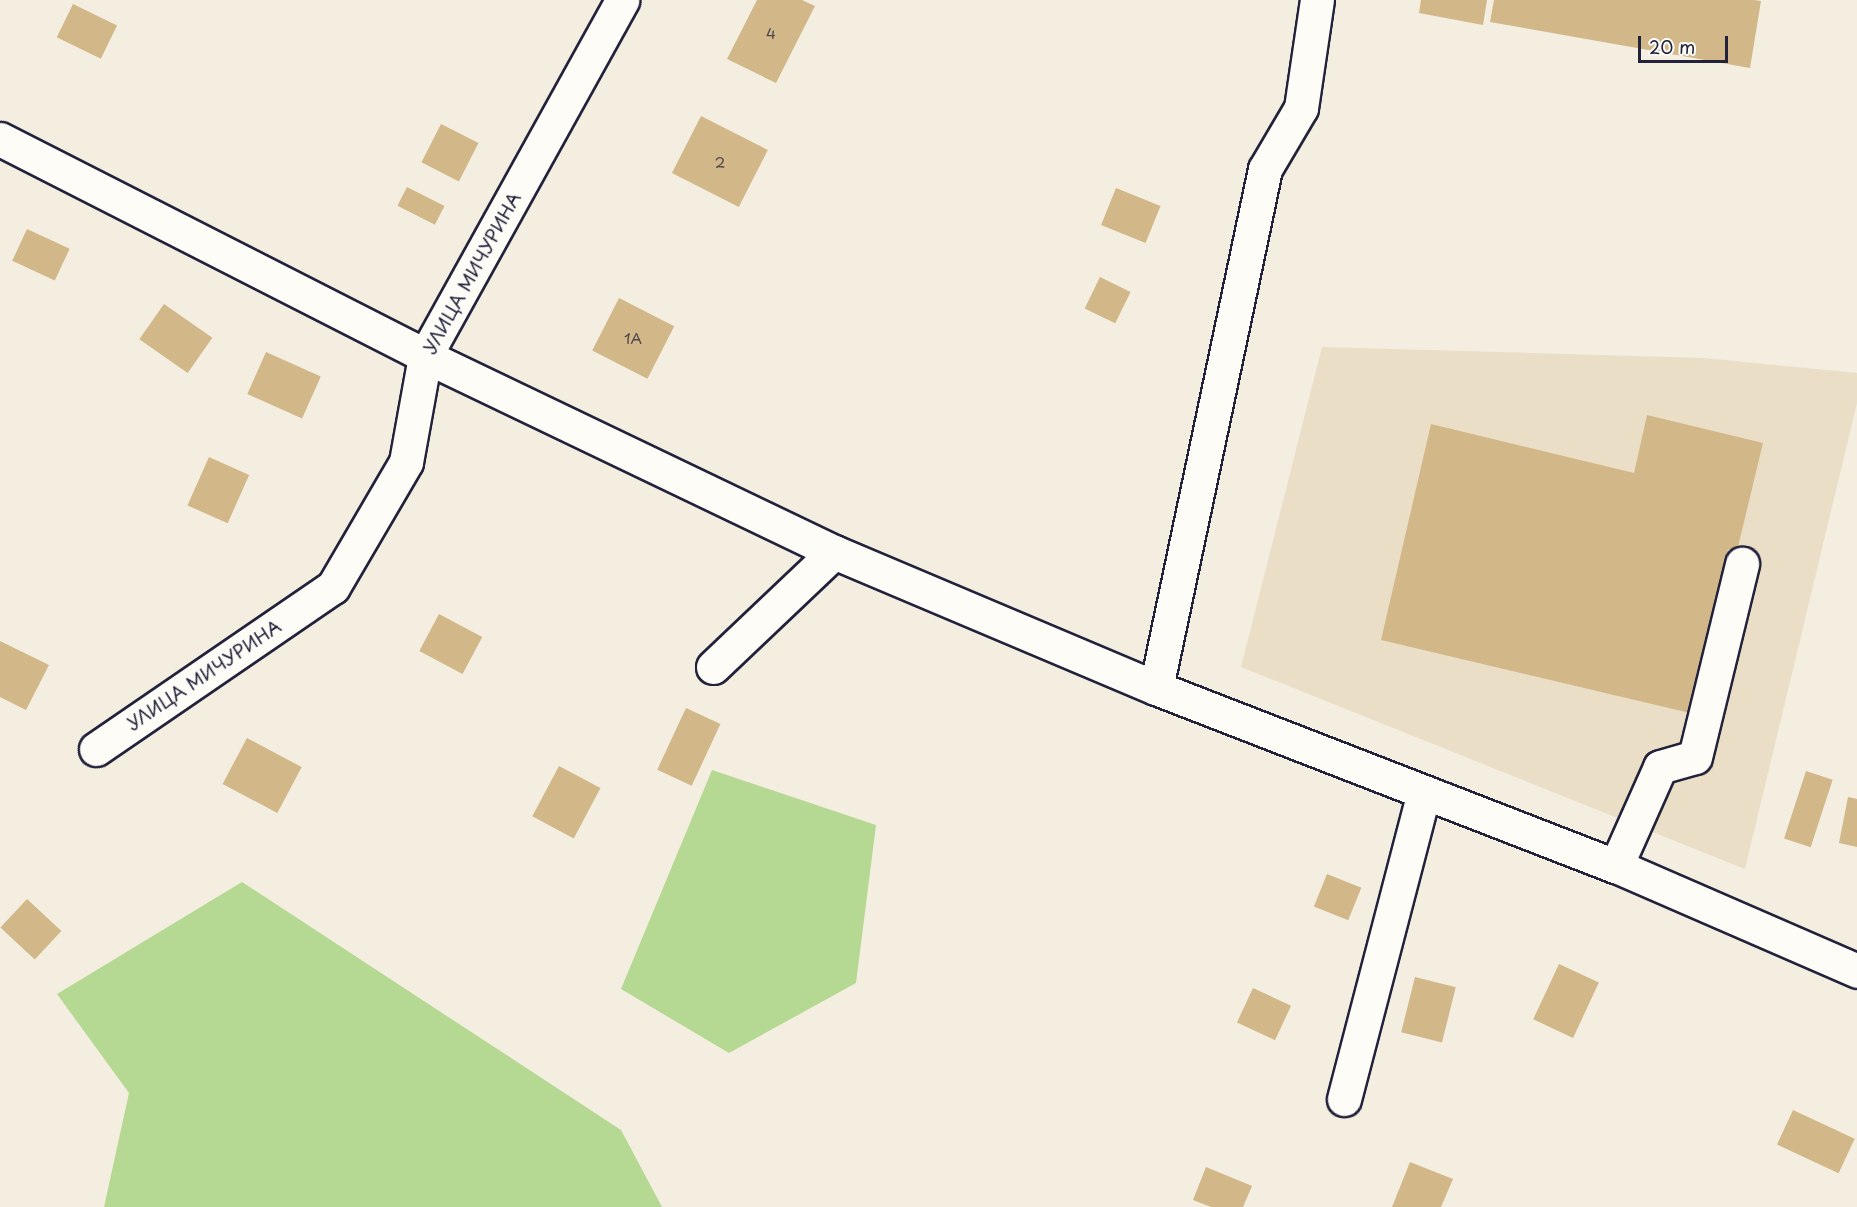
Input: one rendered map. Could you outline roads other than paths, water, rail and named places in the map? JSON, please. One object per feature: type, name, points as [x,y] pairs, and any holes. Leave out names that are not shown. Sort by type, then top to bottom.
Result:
[{"type":"street","name":"УЛИЦА МИЧУРИНА","points":[[96,749],[333,587],[406,462],[425,356],[622,0]]},
{"type":"street","points":[[1156,688],[1265,169],[1301,108],[1317,0]]},
{"type":"street","points":[[0,139],[425,356],[834,552],[1156,688],[1616,866],[1857,971]]},
{"type":"street","points":[[713,667],[834,552]]},
{"type":"street","points":[[1616,866],[1660,767],[1695,757],[1742,564]]},
{"type":"street","points":[[1344,1099],[1424,792]]}]
